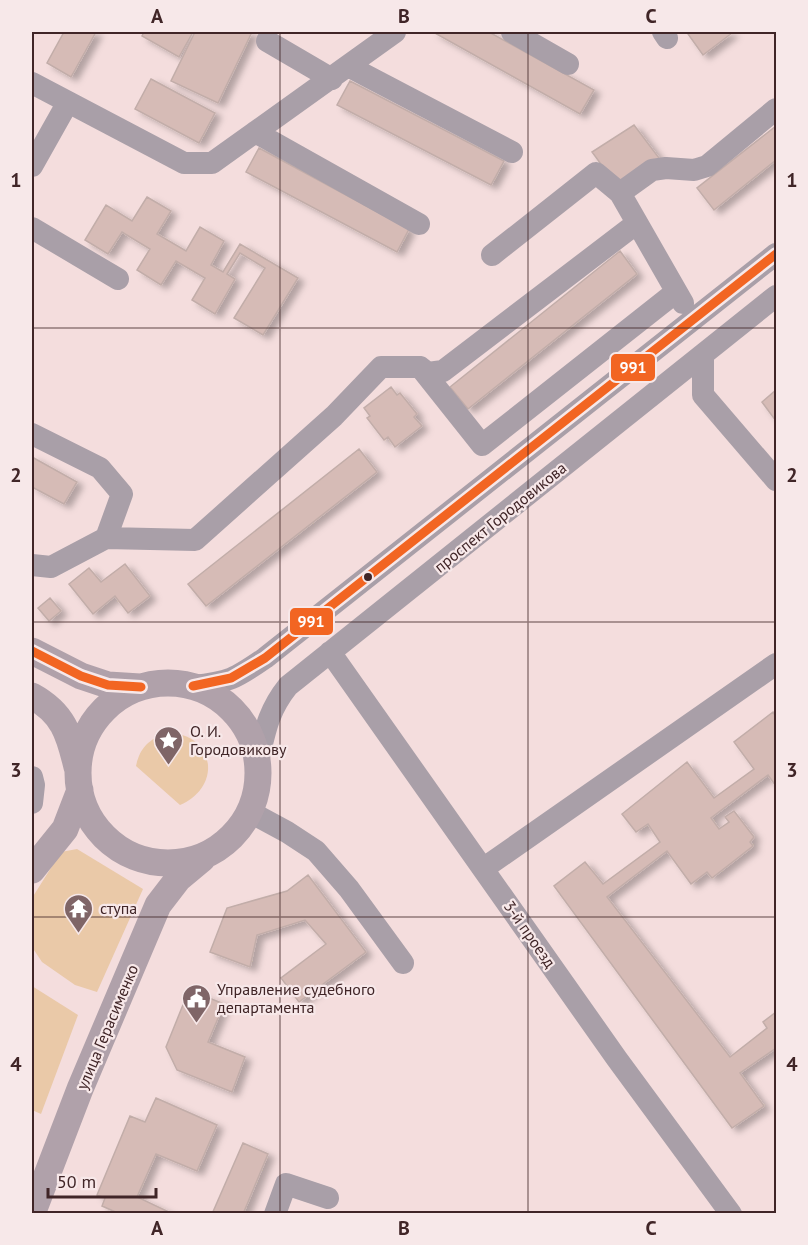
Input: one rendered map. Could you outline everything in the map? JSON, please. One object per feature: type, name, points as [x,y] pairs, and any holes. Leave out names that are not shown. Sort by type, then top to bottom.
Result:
[{"type":"main road","points":[[32,651],[81,676],[108,685],[141,687],[166,683],[193,686],[217,697],[237,714],[251,736],[258,761],[258,788],[250,812],[232,838],[206,856],[176,863],[150,861],[125,852],[104,836],[88,815],[71,743],[63,722],[45,703],[32,696]]},
{"type":"main road","points":[[32,870],[65,829],[79,784],[78,764],[84,739],[98,716],[117,699],[141,687]]},
{"type":"main road","name":"улица Герасименко","points":[[32,1214],[80,1089],[158,905],[178,879],[206,856]]},
{"type":"street","points":[[32,83],[184,163],[212,163],[395,32]]},
{"type":"street","points":[[512,32],[568,64]]},
{"type":"street","points":[[267,41],[512,152]]},
{"type":"street","points":[[32,166],[68,102]]},
{"type":"street","points":[[620,193],[652,170],[666,168],[694,170],[707,166],[777,109]]},
{"type":"street","points":[[255,132],[419,224]]},
{"type":"street","points":[[492,255],[596,173],[620,193],[692,321]]},
{"type":"street","points":[[32,565],[51,567],[106,538],[195,540],[334,416],[381,367],[420,367],[428,373],[443,371],[637,223]]},
{"type":"street","points":[[32,228],[118,279]]},
{"type":"street","points":[[193,686],[224,683],[240,675],[339,600],[777,254]]},
{"type":"street","points":[[482,445],[676,292]]},
{"type":"street","name":"проспект Городовикова","points":[[258,761],[265,728],[276,702],[288,686],[777,296]]},
{"type":"street","points":[[703,356],[703,395],[777,480]]},
{"type":"street","points":[[420,367],[502,470]]},
{"type":"street","points":[[32,434],[100,468],[122,494],[106,538]]},
{"type":"street","name":"3-й проезд","points":[[330,652],[617,1059],[731,1214]]},
{"type":"street","points":[[484,868],[777,664]]},
{"type":"street","points":[[32,777],[34,785],[32,803]]},
{"type":"street","points":[[250,812],[316,851],[349,889],[403,963]]},
{"type":"street","points":[[275,1214],[286,1184],[328,1198]]},
{"type":"shaded area","points":[[166,733],[182,735],[195,741],[203,750],[207,762],[208,774],[203,786],[194,796],[180,805],[136,766],[146,745]]},
{"type":"shaded area","points":[[77,849],[143,889],[97,992],[75,985],[42,962],[32,947],[32,898],[61,852]]},
{"type":"shaded area","points":[[32,986],[78,1015],[41,1114],[32,1110]]},
{"type":"building","points":[[64,32],[96,32],[71,77],[47,63]]},
{"type":"building","points":[[144,32],[193,32],[179,57],[142,36]]},
{"type":"building","points":[[195,32],[252,32],[218,103],[171,81]]},
{"type":"building","points":[[433,32],[489,32],[594,90],[580,114]]},
{"type":"building","points":[[691,32],[732,33],[703,55],[688,34]]},
{"type":"building","points":[[151,79],[215,113],[199,143],[135,109]]},
{"type":"building","points":[[350,81],[504,161],[491,185],[337,105]]},
{"type":"building","points":[[634,125],[659,158],[617,186],[592,152]]},
{"type":"building","points":[[776,126],[776,160],[714,210],[697,188]]},
{"type":"building","points":[[259,148],[409,229],[397,252],[246,172]]},
{"type":"building","points":[[147,197],[171,211],[157,234],[186,251],[200,227],[224,241],[211,265],[223,272],[240,244],[298,278],[263,335],[234,318],[265,268],[240,253],[227,274],[235,279],[215,314],[192,300],[205,278],[176,261],[161,285],[137,270],[150,249],[122,232],[108,254],[85,240],[106,205],[132,221]]},
{"type":"building","points":[[620,251],[637,274],[468,409],[450,387]]},
{"type":"building","points":[[391,387],[397,395],[400,393],[417,414],[414,417],[422,426],[395,447],[388,437],[384,440],[367,418],[370,416],[364,408]]},
{"type":"building","points":[[776,390],[776,421],[762,402]]},
{"type":"building","points":[[359,449],[377,472],[206,606],[188,584]]},
{"type":"building","points":[[32,457],[77,482],[64,504],[32,487]]},
{"type":"building","points":[[125,564],[150,596],[128,613],[115,596],[93,614],[69,584],[89,568],[101,582]]},
{"type":"building","points":[[50,598],[61,611],[49,621],[38,608]]},
{"type":"building","points":[[773,712],[776,717],[776,786],[768,775],[711,818],[719,829],[729,822],[725,817],[734,811],[754,837],[750,842],[753,846],[712,878],[707,872],[691,884],[667,851],[607,897],[730,1057],[767,1028],[763,1022],[776,1012],[776,1048],[740,1073],[764,1106],[732,1128],[554,886],[585,862],[603,884],[660,842],[648,824],[636,832],[622,814],[687,762],[714,798],[754,769],[734,742]]},
{"type":"building","points":[[308,875],[366,952],[299,1002],[281,978],[326,944],[305,920],[257,935],[250,967],[210,952],[227,908],[287,891]]},
{"type":"building","name":"Управление судебного департамента","points":[[189,990],[224,1004],[208,1042],[245,1057],[232,1092],[177,1070],[166,1047]]},
{"type":"building","points":[[156,1098],[217,1125],[197,1171],[156,1154],[137,1197],[173,1214],[120,1214],[102,1206],[105,1198],[97,1195],[130,1116],[145,1122]]},
{"type":"building","points":[[243,1143],[268,1154],[243,1214],[212,1214]]},
{"type":"transit line","name":"991","points":[[193,686],[231,678],[265,658],[776,254]]},
{"type":"transit line","name":"991","points":[[32,651],[81,676],[108,685],[141,687]]},
{"type":"place","name":"О. И. Городовикову","points":[[169,766]]},
{"type":"place","name":"ступа","points":[[79,934]]},
{"type":"place","name":"Управление судебного департамента","points":[[196,1024]]}]
